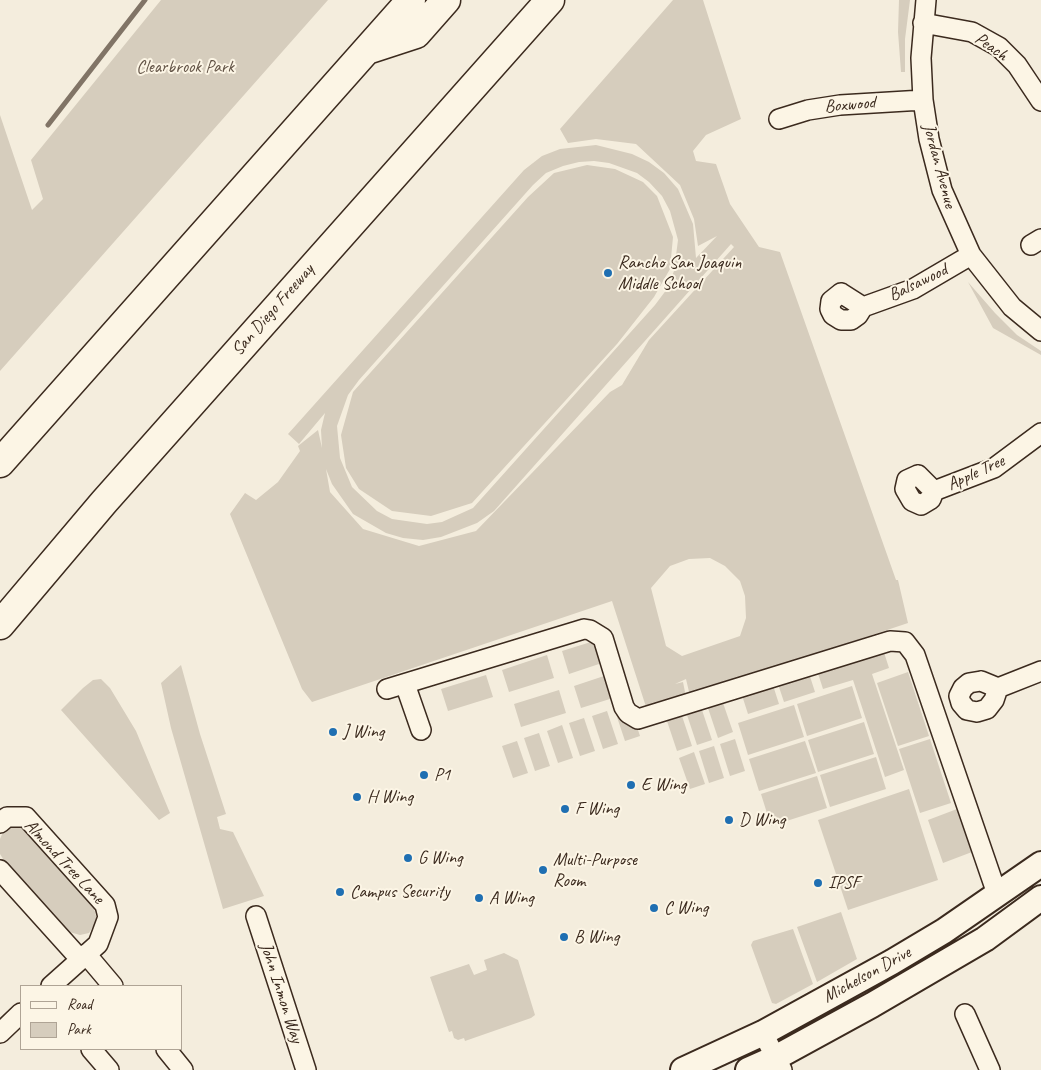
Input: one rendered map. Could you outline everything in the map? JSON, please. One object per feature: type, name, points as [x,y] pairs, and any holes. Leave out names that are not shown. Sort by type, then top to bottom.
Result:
[{"type":"highway","points":[[0,463],[411,0]]},
{"type":"highway","points":[[366,51],[416,34],[446,0]]},
{"type":"highway","name":"San Diego Freeway","points":[[0,625],[117,487],[550,0]]},
{"type":"main road","name":"Michelson Drive","points":[[683,1070],[763,1033],[929,940],[1041,864]]},
{"type":"main road","name":"Michelson Drive","points":[[748,1070],[778,1064],[872,1005],[985,939],[1041,898]]},
{"type":"street","name":"Jordan Avenue","points":[[926,0],[923,23],[923,100],[929,139],[942,190],[971,255],[1012,307],[1041,331]]},
{"type":"street","name":"Peach","points":[[923,23],[972,32],[999,48],[1017,65],[1041,101]]},
{"type":"street","name":"Boxwood","points":[[780,119],[808,110],[840,105],[923,100]]},
{"type":"street","name":"Balsawood","points":[[863,307],[913,289],[971,255]]},
{"type":"street","name":"Apple Tree","points":[[934,491],[994,468],[1041,434]]},
{"type":"street","points":[[421,730],[396,687],[584,629],[590,630],[603,638],[624,707],[628,713],[638,719],[890,641],[905,642],[915,655],[997,894]]},
{"type":"street","points":[[998,688],[1041,671]]},
{"type":"street","name":"Almond Tree Lane","points":[[0,823],[7,817],[26,816],[105,905],[108,917],[104,934],[98,944],[52,985]]},
{"type":"street","points":[[0,870],[112,985]]},
{"type":"street","name":"John Inmon Way","points":[[256,916],[306,1070]]},
{"type":"street","points":[[0,1033],[20,1014]]},
{"type":"street","points":[[965,1014],[990,1070]]},
{"type":"street","points":[[763,1033],[778,1064]]},
{"type":"street","points":[[92,1050],[109,1070]]},
{"type":"street","points":[[167,1050],[183,1070]]},
{"type":"green space","name":"Clearbrook Park","points":[[161,0],[328,0],[0,371],[0,115],[32,210],[43,199],[31,160]]},
{"type":"green space","points":[[673,0],[703,0],[741,119],[706,135],[693,151],[696,161],[716,164],[730,204],[759,247],[780,252],[896,580],[898,580],[908,623],[690,696],[686,679],[675,684],[683,682],[686,697],[647,710],[612,601],[312,702],[302,689],[230,514],[245,493],[256,500],[278,482],[300,451],[298,446],[318,430],[322,448],[321,430],[325,413],[299,444],[288,434],[524,170],[542,156],[560,149],[596,145],[632,154],[649,162],[664,173],[678,189],[693,224],[696,258],[717,236],[698,246],[694,219],[680,185],[636,144],[596,139],[568,143],[560,129]],"holes":[[[594,161],[609,163],[637,173],[649,182],[662,196],[670,211],[678,240],[674,271],[667,289],[655,305],[473,508],[442,522],[427,524],[392,519],[377,511],[352,487],[340,458],[337,426],[348,395],[359,380],[533,185],[546,173],[563,166]],[[731,244],[734,247],[649,340],[622,385],[610,392],[476,531],[419,546],[363,529],[330,492],[326,469],[332,484],[353,514],[386,533],[403,538],[423,540],[441,537],[477,523],[494,511]],[[710,558],[725,566],[740,581],[745,596],[746,618],[740,636],[682,656],[666,646],[651,588],[670,566],[689,559]]]},
{"type":"green space","points":[[899,0],[910,0],[905,39],[905,72],[901,72],[898,32]]},
{"type":"green space","points":[[587,165],[615,169],[643,182],[657,196],[673,237],[670,269],[654,297],[617,344],[472,503],[431,516],[392,511],[359,489],[346,468],[341,435],[353,392],[528,197],[554,173]]},
{"type":"green space","points":[[968,282],[1017,335],[1041,351],[1041,355],[993,328]]},
{"type":"green space","points":[[607,637],[614,659],[569,674],[562,651]]},
{"type":"green space","points":[[880,640],[889,668],[872,674],[904,770],[885,777],[853,680],[823,689],[814,661]]},
{"type":"green space","points":[[547,655],[554,678],[509,692],[502,670]]},
{"type":"green space","points":[[806,664],[815,692],[784,702],[775,675]]},
{"type":"green space","points":[[181,665],[200,734],[226,814],[217,817],[220,829],[233,832],[264,896],[223,909],[171,728],[161,683]]},
{"type":"green space","points":[[619,671],[626,694],[581,708],[574,686]]},
{"type":"green space","points":[[908,672],[929,736],[898,746],[877,683]]},
{"type":"green space","points":[[486,675],[493,697],[448,711],[441,689]]},
{"type":"green space","points":[[770,676],[779,704],[748,714],[739,686]]},
{"type":"green space","points":[[101,679],[110,688],[136,731],[170,813],[159,820],[61,710],[93,680]]},
{"type":"green space","points":[[852,686],[862,718],[807,736],[797,704]]},
{"type":"green space","points":[[559,690],[566,713],[521,727],[514,704]]},
{"type":"green space","points":[[722,700],[733,732],[718,738],[707,705]]},
{"type":"green space","points":[[629,703],[640,736],[625,741],[614,708]]},
{"type":"green space","points":[[794,705],[804,737],[748,755],[738,723]]},
{"type":"green space","points":[[701,707],[712,740],[697,745],[686,712]]},
{"type":"green space","points":[[607,711],[618,744],[603,749],[592,716]]},
{"type":"green space","points":[[681,713],[692,746],[677,751],[666,718]]},
{"type":"green space","points":[[584,718],[595,751],[580,756],[569,723]]},
{"type":"green space","points":[[864,722],[874,754],[818,772],[808,740]]},
{"type":"green space","points":[[562,725],[573,758],[558,763],[547,731]]},
{"type":"green space","points":[[539,733],[550,766],[535,771],[524,738]]},
{"type":"green space","points":[[735,739],[745,771],[730,776],[720,744]]},
{"type":"green space","points":[[930,739],[951,803],[920,813],[899,749]]},
{"type":"green space","points":[[517,741],[528,773],[513,778],[502,746]]},
{"type":"green space","points":[[805,741],[816,773],[759,791],[749,759]]},
{"type":"green space","points":[[714,746],[724,778],[709,783],[699,751]]},
{"type":"green space","points":[[694,752],[705,784],[690,789],[679,758]]},
{"type":"green space","points":[[876,757],[886,789],[830,807],[820,775]]},
{"type":"green space","points":[[817,776],[827,808],[771,826],[761,794]]},
{"type":"green space","points":[[909,789],[938,880],[848,910],[818,820]]},
{"type":"green space","points":[[957,809],[972,852],[943,863],[928,820]]},
{"type":"green space","points":[[12,827],[21,828],[28,832],[94,908],[97,920],[89,933],[80,935],[66,931],[5,862],[0,854],[0,839],[3,832]]},
{"type":"green space","points":[[841,912],[857,959],[817,982],[797,927]]},
{"type":"green space","points":[[793,929],[813,984],[776,1004],[772,1003],[751,945],[753,941]]},
{"type":"green space","points":[[504,953],[518,960],[535,1015],[465,1041],[464,1038],[458,1040],[454,1038],[452,1031],[449,1032],[430,977],[469,964],[474,975],[487,970],[484,960]]},
{"type":"waterway","points":[[48,125],[145,0]]},
{"type":"place","name":"Rancho San Joaquin Middle School","points":[[608,273]]},
{"type":"place","name":"J Wing","points":[[333,732]]},
{"type":"place","name":"P1","points":[[424,775]]},
{"type":"place","name":"E Wing","points":[[631,785]]},
{"type":"place","name":"H Wing","points":[[357,797]]},
{"type":"place","name":"F Wing","points":[[565,809]]},
{"type":"place","name":"D Wing","points":[[729,820]]},
{"type":"place","name":"G Wing","points":[[408,858]]},
{"type":"place","name":"Multi-Purpose Room","points":[[543,870]]},
{"type":"place","name":"IPSF","points":[[818,883]]},
{"type":"place","name":"Campus Security","points":[[340,892]]},
{"type":"place","name":"A Wing","points":[[479,898]]},
{"type":"place","name":"C Wing","points":[[654,908]]},
{"type":"place","name":"B Wing","points":[[564,937]]}]
